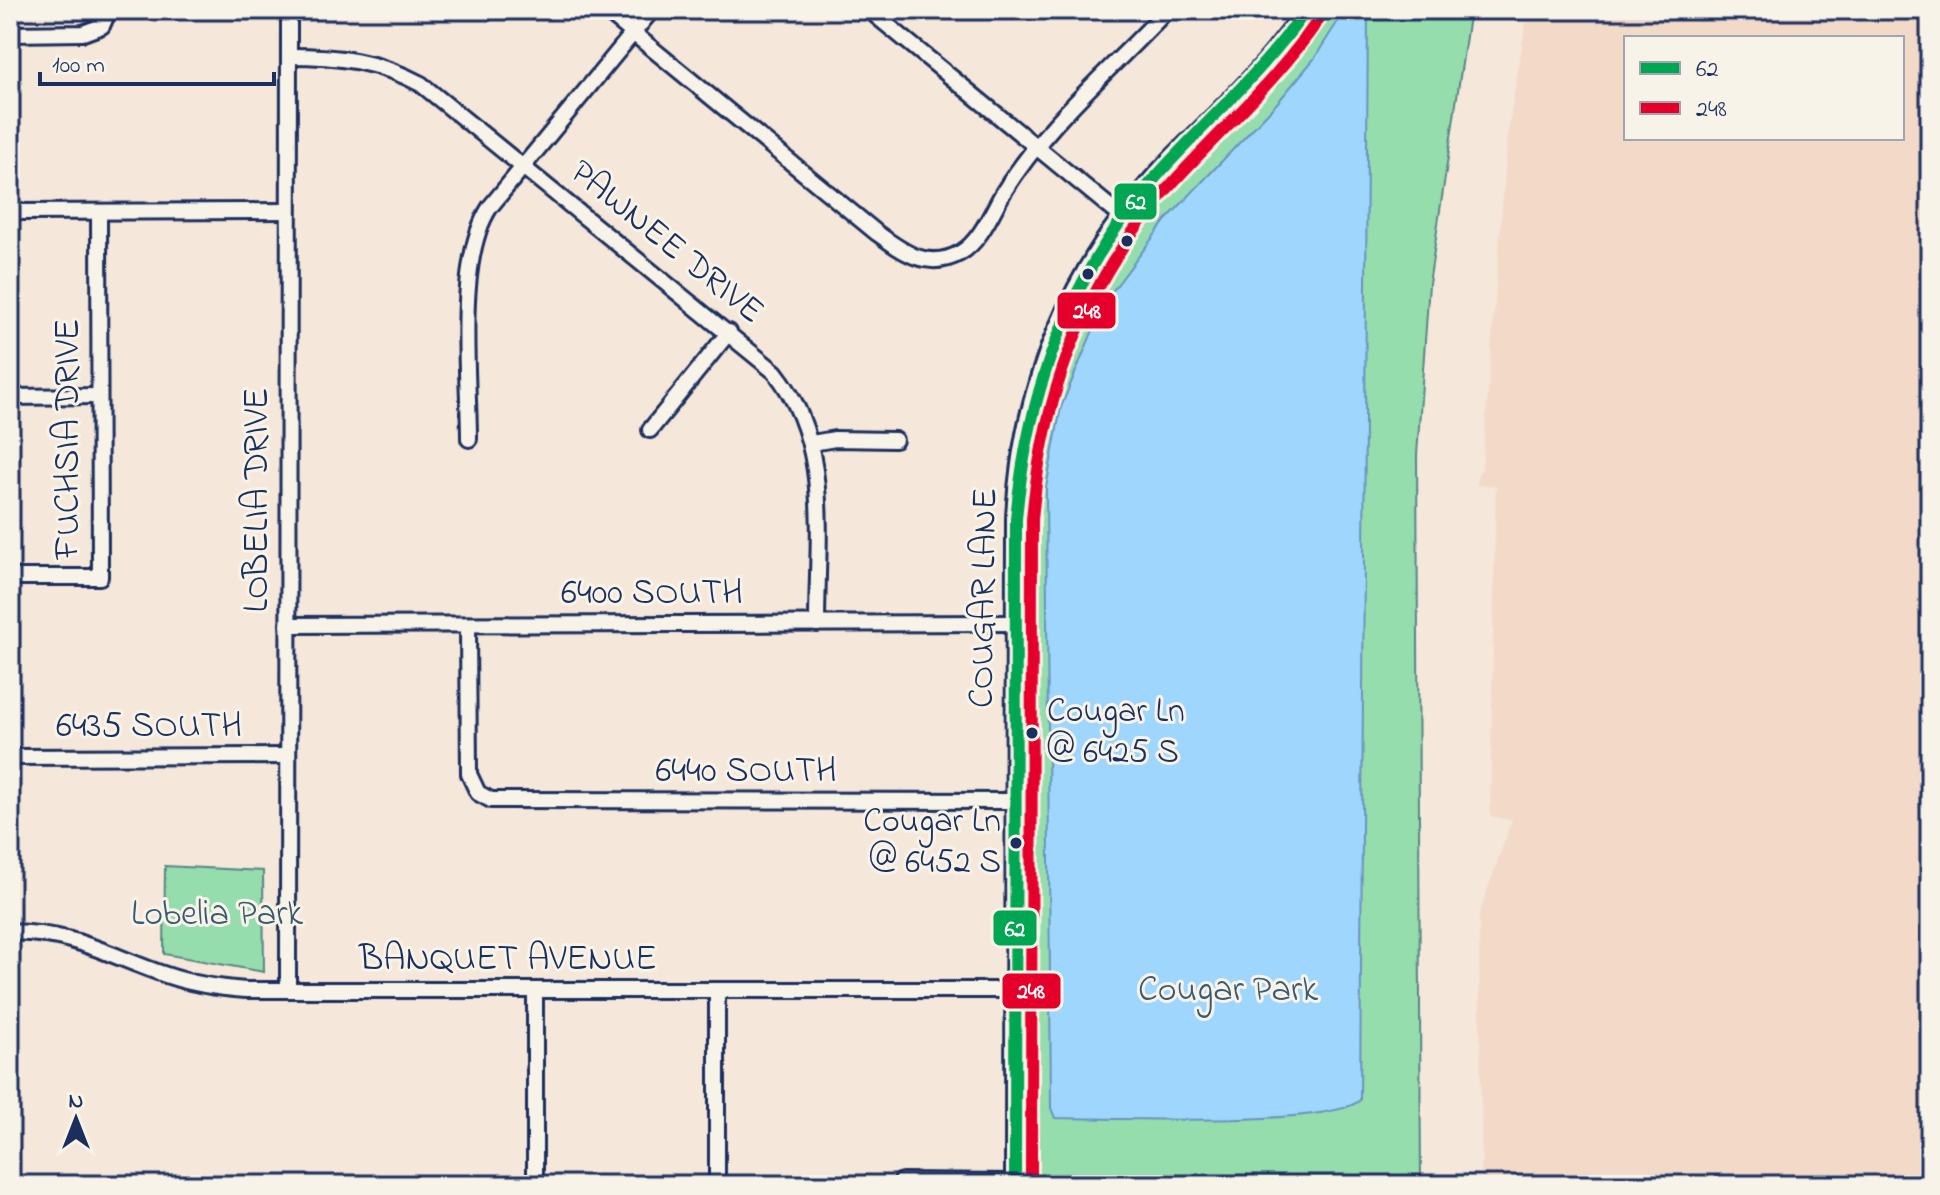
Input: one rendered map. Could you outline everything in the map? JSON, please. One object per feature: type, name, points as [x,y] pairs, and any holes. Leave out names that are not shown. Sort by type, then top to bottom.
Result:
[{"type":"main road","name":"COUGAR LANE","points":[[1015,1184],[1017,490],[1033,395],[1069,303],[1122,217],[1166,166],[1266,65],[1306,10]]},
{"type":"street","points":[[10,34],[83,33],[102,26],[109,10]]},
{"type":"street","name":"LOBELIA DRIVE","points":[[288,990],[289,10]]},
{"type":"street","points":[[605,10],[877,233],[911,257],[924,261],[949,257],[967,248],[1037,147],[1069,107],[1161,12]]},
{"type":"street","points":[[469,439],[471,249],[483,217],[652,10]]},
{"type":"street","points":[[869,10],[1122,217]]},
{"type":"street","name":"PAWNEE DRIVE","points":[[289,56],[354,59],[405,75],[436,93],[763,360],[785,384],[802,413],[812,443],[816,476],[817,624]]},
{"type":"street","points":[[10,212],[288,211]]},
{"type":"street","name":"FUCHSIA DRIVE","points":[[10,577],[100,577],[99,212]]},
{"type":"street","points":[[650,430],[729,332]]},
{"type":"street","points":[[10,397],[99,396]]},
{"type":"street","points":[[812,443],[835,439],[895,440]]},
{"type":"street","name":"6400 SOUTH","points":[[288,625],[1016,623]]},
{"type":"street","name":"6440 SOUTH","points":[[468,625],[468,766],[478,793],[491,800],[1015,801]]},
{"type":"street","name":"6435 SOUTH","points":[[10,757],[288,756]]},
{"type":"street","name":"BANQUET AVENUE","points":[[10,932],[73,939],[196,984],[246,990],[1015,990]]},
{"type":"street","points":[[535,990],[535,1185]]},
{"type":"street","points":[[717,990],[717,1185]]},
{"type":"street","points":[[902,1181],[1015,1184]]},
{"type":"shaded area","points":[[1528,10],[1930,10],[1930,1185],[1482,1185],[1479,915],[1512,820],[1490,816],[1496,486],[1477,485],[1478,474],[1482,470],[1508,132]]},
{"type":"green space","name":"Cougar Park","points":[[1330,10],[1470,10],[1429,284],[1417,455],[1421,1185],[1035,1185],[1036,525],[1039,482],[1055,398],[1084,319],[1127,245],[1176,185],[1267,90]]},
{"type":"green space","name":"Lobelia Park","points":[[165,866],[263,871],[264,972],[164,954]]},
{"type":"water","name":"Cougar Park","points":[[1345,10],[1368,13],[1360,1100],[1341,1109],[1264,1118],[1055,1118],[1051,1108],[1046,488],[1061,407],[1105,301],[1166,220],[1278,102],[1314,59]]},
{"type":"transit line","name":"62","points":[[1015,1185],[1016,519],[1031,422],[1060,331],[1080,287],[1104,246],[1164,168],[1256,72],[1306,10]]},
{"type":"transit line","name":"248","points":[[1031,1185],[1032,520],[1047,425],[1075,336],[1094,294],[1118,254],[1145,215],[1269,82],[1319,19]]},
{"type":"place","name":"Cougar Ln @ 6425 S","points":[[1032,733]]},
{"type":"place","name":"Cougar Ln @ 6452 S","points":[[1016,843]]}]
